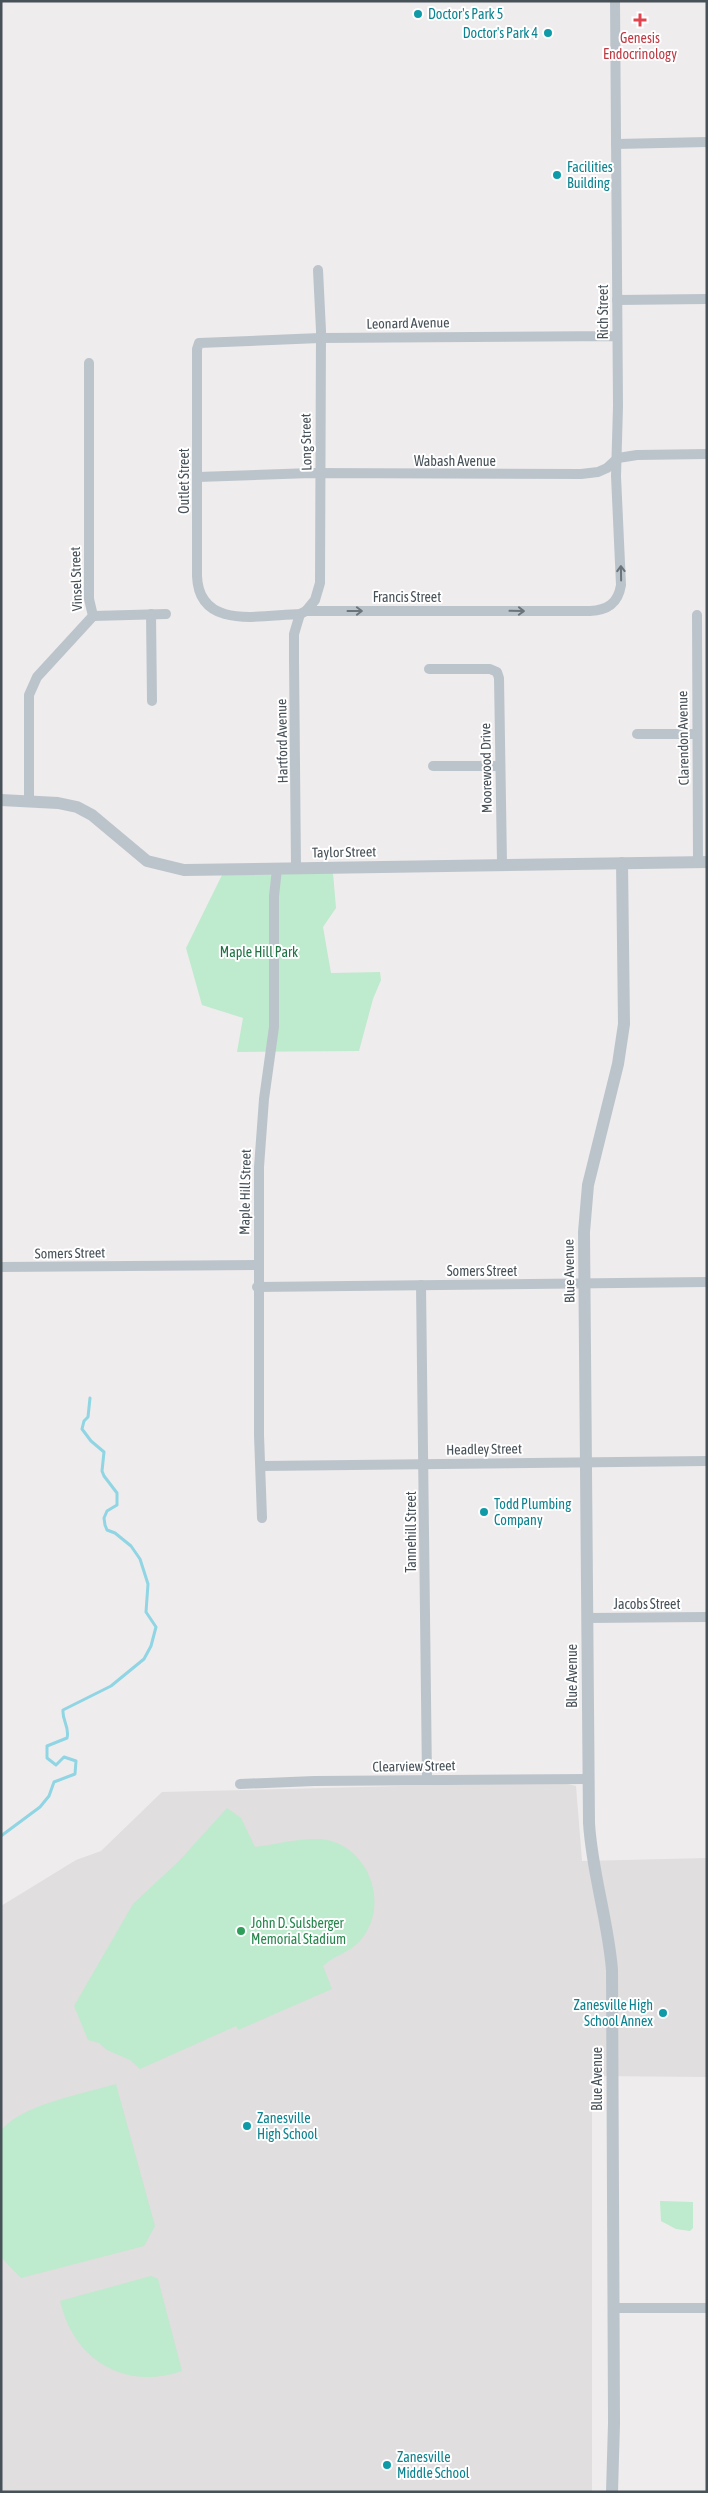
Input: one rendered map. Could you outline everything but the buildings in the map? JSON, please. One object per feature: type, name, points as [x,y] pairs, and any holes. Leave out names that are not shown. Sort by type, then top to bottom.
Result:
[{"type":"street","name":"Rich Street","points":[[599,610],[611,606],[620,592],[621,585],[616,476],[618,458],[615,1]]},
{"type":"street","points":[[616,144],[707,142]]},
{"type":"street","name":"Long Street","points":[[303,612],[315,600],[320,583],[321,474],[318,270]]},
{"type":"street","points":[[617,300],[707,299]]},
{"type":"street","name":"Leonard Avenue","points":[[199,343],[320,338],[617,336]]},
{"type":"street","name":"Outlet Street","points":[[199,343],[197,349],[198,587],[202,600],[217,613]]},
{"type":"street","name":"Vinsel Street","points":[[29,801],[29,695],[37,677],[93,616],[89,599],[89,364]]},
{"type":"street","name":"Wabash Avenue","points":[[198,477],[321,474],[580,474],[598,472],[607,468],[618,458],[637,455],[707,454]]},
{"type":"street","name":"Francis Street","points":[[217,613],[226,616],[303,612],[599,610]]},
{"type":"street","name":"Hartford Avenue","points":[[296,868],[294,634],[303,612]]},
{"type":"street","points":[[151,614],[152,701]]},
{"type":"street","points":[[93,616],[166,614]]},
{"type":"street","name":"Clarendon Avenue","points":[[697,615],[697,734],[702,862]]},
{"type":"street","name":"Moorewood Drive","points":[[429,669],[490,669],[497,672],[499,678],[502,863]]},
{"type":"street","points":[[637,734],[697,734]]},
{"type":"street","points":[[433,766],[500,766]]},
{"type":"street","name":"Taylor Street","points":[[1,800],[29,801],[76,807],[106,826],[138,854],[158,865],[184,870],[502,863],[702,862]]},
{"type":"street","name":"Blue Avenue","points":[[612,2492],[612,1970],[609,1936],[590,1840],[584,1232],[588,1184],[618,1064],[624,1024],[622,863]]},
{"type":"street","name":"Maple Hill Street","points":[[262,1518],[257,1287],[258,1167],[264,1098],[274,1027],[274,896],[277,868]]},
{"type":"street","name":"Somers Street","points":[[1,1267],[258,1265]]},
{"type":"street","name":"Somers Street","points":[[257,1287],[707,1282]]},
{"type":"street","name":"Tannehill Street","points":[[421,1285],[427,1780]]},
{"type":"street","name":"Headley Street","points":[[261,1466],[707,1461]]},
{"type":"street","name":"Jacobs Street","points":[[587,1618],[707,1618]]},
{"type":"street","name":"Clearview Street","points":[[240,1784],[588,1779]]},
{"type":"street","points":[[613,2308],[707,2308]]},
{"type":"shaded area","points":[[559,1782],[576,1786],[582,1861],[707,1858],[707,2077],[592,2076],[592,2492],[1,2492],[1,1906],[76,1860],[101,1851],[162,1792]]},
{"type":"green space","name":"Maple Hill Park","points":[[333,873],[336,908],[323,927],[331,973],[380,972],[381,980],[373,999],[359,1051],[237,1052],[243,1018],[202,1005],[186,948],[222,875]]},
{"type":"green space","name":"John D. Sulsberger Memorial Stadium","points":[[227,1808],[241,1818],[255,1847],[323,1839],[345,1847],[357,1857],[366,1869],[372,1883],[373,1913],[369,1928],[356,1945],[323,1966],[332,1989],[238,2030],[236,2026],[140,2069],[130,2060],[107,2050],[99,2043],[88,2040],[74,2006],[133,1904],[180,1860]]},
{"type":"green space","points":[[116,2084],[155,2226],[144,2246],[21,2278],[1,2257],[1,2131],[22,2114],[37,2107]]},
{"type":"green space","points":[[660,2201],[693,2202],[693,2228],[690,2231],[676,2229],[661,2221]]},
{"type":"green space","points":[[151,2276],[158,2279],[182,2371],[161,2376],[140,2377],[122,2373],[105,2366],[89,2354],[77,2340],[67,2322],[60,2301]]},
{"type":"waterway","points":[[1,1836],[40,1807],[49,1796],[54,1782],[75,1774],[76,1761],[64,1757],[56,1765],[47,1758],[47,1746],[67,1738],[68,1731],[63,1710],[111,1686],[144,1659],[151,1646],[156,1627],[146,1612],[148,1584],[140,1559],[131,1546],[115,1533],[107,1530],[105,1525],[104,1518],[107,1511],[117,1505],[117,1493],[102,1471],[104,1452],[91,1441],[82,1429],[84,1421],[88,1417],[90,1398]]},
{"type":"place","name":"Doctor's Park 5","points":[[418,14]]},
{"type":"place","name":"Genesis Endocrinology","points":[[640,20]]},
{"type":"place","name":"Doctor's Park 4","points":[[548,33]]},
{"type":"place","name":"Facilities Building","points":[[557,175]]},
{"type":"place","name":"Todd Plumbing Company","points":[[484,1512]]},
{"type":"place","name":"John D. Sulsberger Memorial Stadium","points":[[241,1931]]},
{"type":"place","name":"Zanesville High School Annex","points":[[663,2013]]},
{"type":"place","name":"Zanesville High School","points":[[247,2126]]},
{"type":"place","name":"Zanesville Middle School","points":[[387,2465]]}]
